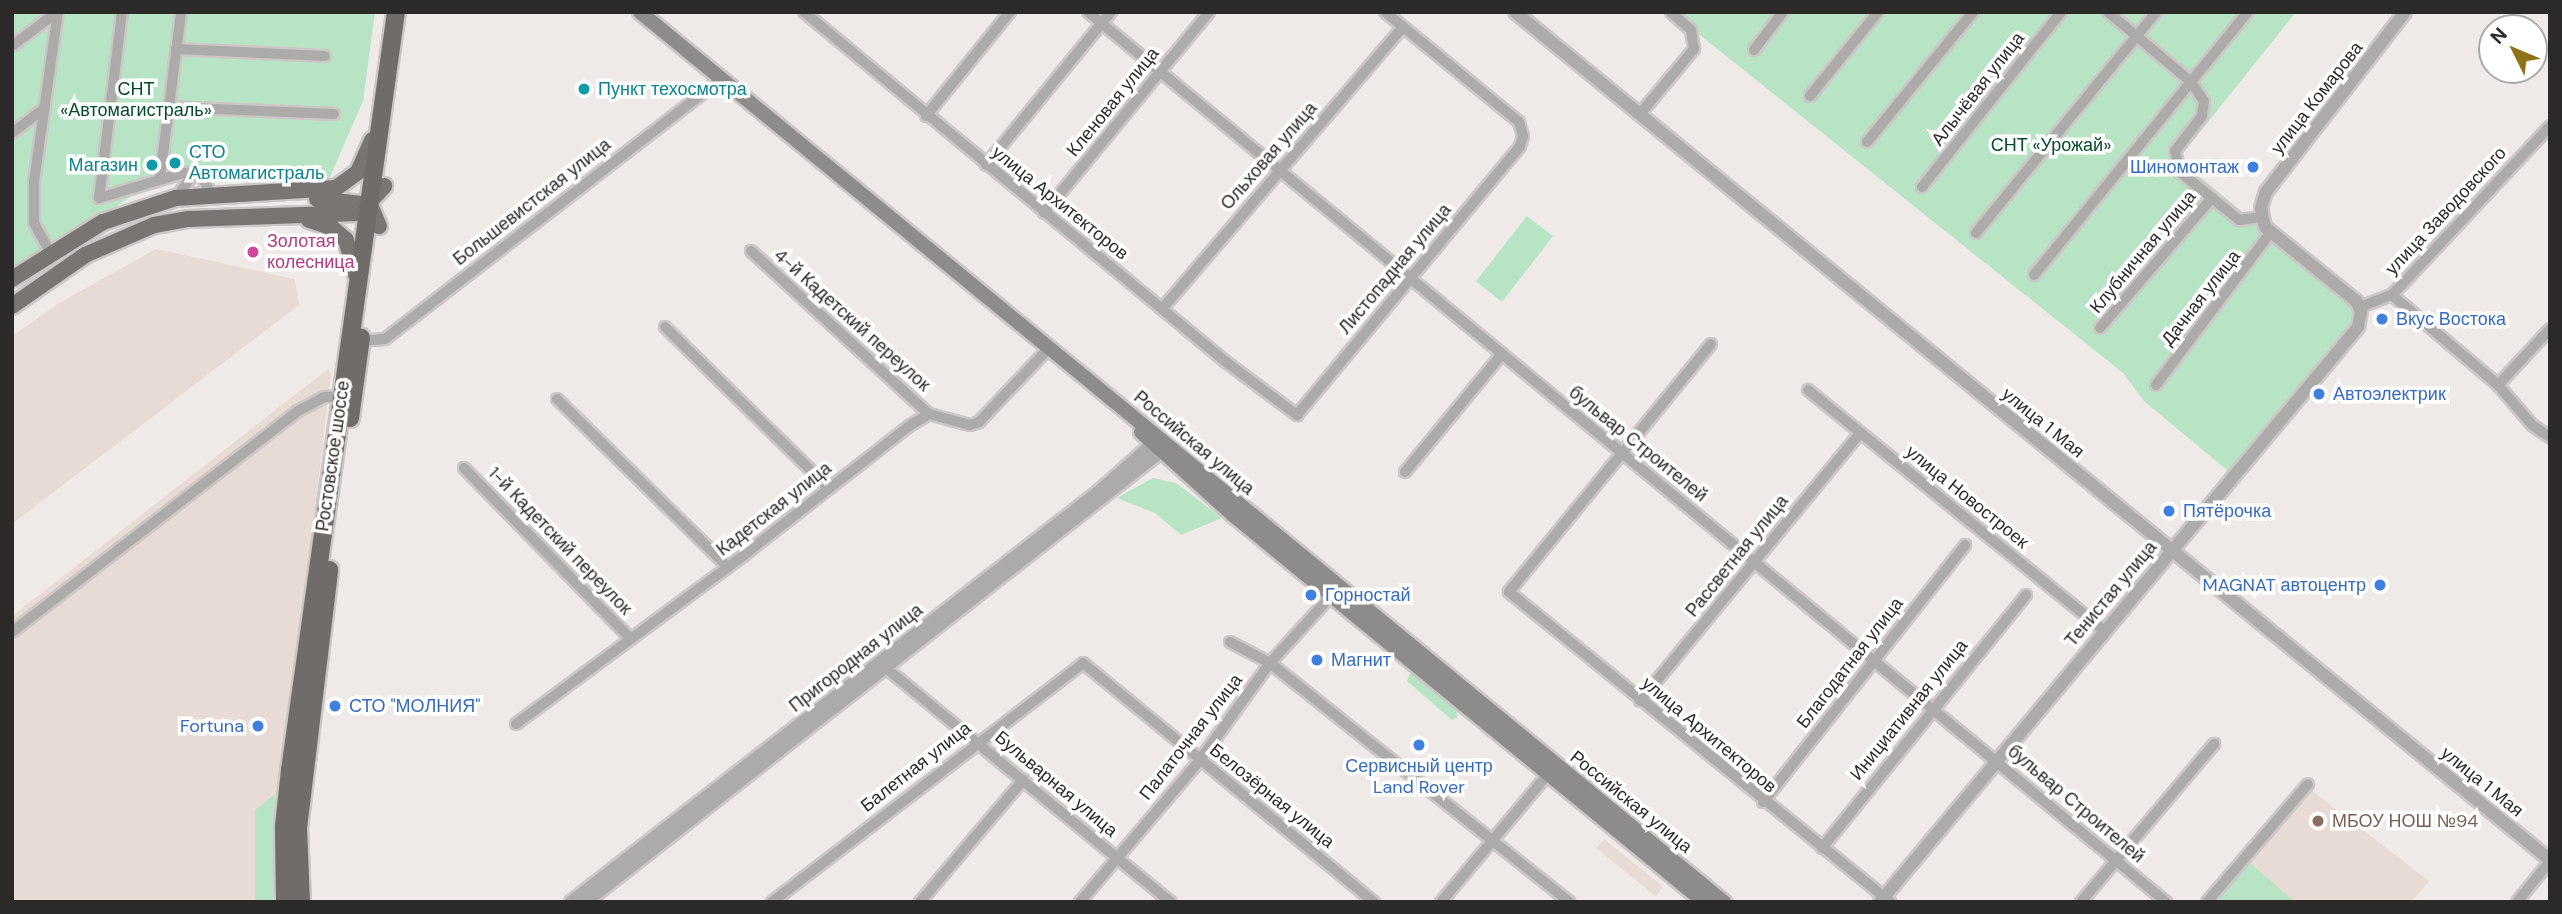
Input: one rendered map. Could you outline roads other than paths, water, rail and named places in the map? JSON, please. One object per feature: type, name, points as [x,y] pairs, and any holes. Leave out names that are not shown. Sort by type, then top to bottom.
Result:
[{"type":"highway","name":"Ростовское шоссе","points":[[301,902],[298,828],[358,284],[396,12]]},
{"type":"highway","name":"Ростовское шоссе","points":[[285,902],[284,826],[347,396],[361,341],[379,226],[406,12]]},
{"type":"main road","name":"Российская улица","points":[[628,12],[718,82],[1047,351],[1548,774],[1704,902]]},
{"type":"main road","name":"Российская улица","points":[[640,12],[718,82]]},
{"type":"main road","points":[[12,279],[50,252],[103,222],[176,198],[330,190],[353,178],[367,158],[393,39]]},
{"type":"main road","points":[[12,306],[85,255],[155,225],[188,219],[359,213],[370,205],[384,187]]},
{"type":"main road","points":[[220,195],[348,200],[370,205]]},
{"type":"main road","points":[[370,205],[379,226]]},
{"type":"main road","points":[[279,216],[314,221],[340,234],[351,248],[358,284]]},
{"type":"main road","name":"Российская улица","points":[[1335,592],[1724,902]]},
{"type":"street","points":[[12,46],[57,12]]},
{"type":"street","points":[[50,252],[34,223],[34,182],[57,12]]},
{"type":"street","points":[[122,12],[97,194],[102,199],[160,177],[194,173],[202,176],[220,195]]},
{"type":"street","points":[[160,177],[181,12]]},
{"type":"street","points":[[926,116],[1010,12]]},
{"type":"street","name":"бульвар Строителей","points":[[1088,12],[1875,659],[2166,902]]},
{"type":"street","points":[[986,165],[1111,12]]},
{"type":"street","name":"Кленовая улица","points":[[1044,213],[1209,12]]},
{"type":"street","points":[[1385,12],[1403,27]]},
{"type":"street","name":"улица 1 Мая","points":[[1515,12],[2550,861]]},
{"type":"street","points":[[1754,50],[1783,12]]},
{"type":"street","points":[[1810,96],[1878,12]]},
{"type":"street","points":[[1867,142],[1973,12]]},
{"type":"street","name":"Алычёвая улица","points":[[1923,187],[2061,12]]},
{"type":"street","points":[[2108,12],[2191,82],[2204,101],[2202,116],[2175,151],[2174,163],[2239,220],[2260,213],[2271,232],[2360,307]]},
{"type":"street","points":[[1976,233],[2156,12]]},
{"type":"street","points":[[2034,275],[2248,12]]},
{"type":"street","name":"улица Комарова","points":[[2260,213],[2266,192],[2405,12]]},
{"type":"street","name":"улица Архитекторов","points":[[810,14],[926,116],[1162,309],[1297,415]]},
{"type":"street","points":[[1640,114],[1694,49],[1691,30],[1679,15]]},
{"type":"street","name":"Листопадная улица","points":[[1297,415],[1520,146],[1520,122],[1403,27]]},
{"type":"street","name":"Ольховая улица","points":[[1162,309],[1403,27]]},
{"type":"street","points":[[176,49],[325,56]]},
{"type":"street","name":"Большевистская улица","points":[[361,341],[385,339],[718,82]]},
{"type":"street","points":[[168,107],[334,114]]},
{"type":"street","points":[[12,133],[46,108]]},
{"type":"street","name":"улица Заводовского","points":[[2360,307],[2392,295],[2550,126]]},
{"type":"street","points":[[176,198],[194,173]]},
{"type":"street","name":"Клубничная улица","points":[[2100,328],[2212,198]]},
{"type":"street","name":"Дачная улица","points":[[2156,385],[2271,232]]},
{"type":"street","name":"4-й Кадетский переулок","points":[[751,251],[929,414]]},
{"type":"street","points":[[2392,295],[2498,385],[2532,425],[2550,438]]},
{"type":"street","name":"Тенистая улица","points":[[1884,900],[1995,760],[2355,331],[2360,307]]},
{"type":"street","points":[[665,327],[829,488]]},
{"type":"street","points":[[2498,385],[2550,329]]},
{"type":"street","points":[[1621,452],[1711,344]]},
{"type":"street","points":[[929,414],[970,425],[979,422],[1047,351]]},
{"type":"street","points":[[1405,472],[1502,354]]},
{"type":"street","name":"улица Новостроек","points":[[1808,390],[2103,630]]},
{"type":"street","points":[[12,632],[298,411],[324,397],[347,396]]},
{"type":"street","points":[[556,399],[728,567]]},
{"type":"street","name":"Кадетская улица","points":[[516,724],[929,414]]},
{"type":"street","name":"Рассветная улица","points":[[1640,701],[1860,433]]},
{"type":"street","name":"Пригородная улица","points":[[571,902],[590,898],[1160,446]]},
{"type":"street","name":"улица Архитекторов","points":[[1621,452],[1509,592],[1884,900]]},
{"type":"street","name":"1-й Кадетский переулок","points":[[464,468],[631,639]]},
{"type":"street","name":"Благодатная улица","points":[[1763,802],[1965,545]]},
{"type":"street","name":"Палаточная улица","points":[[1080,902],[1200,760],[1270,663],[1335,592]]},
{"type":"street","name":"Инициативная улица","points":[[1822,848],[1932,708],[2026,595]]},
{"type":"street","points":[[1230,642],[1270,663],[1569,902]]},
{"type":"street","name":"Белозёрная улица","points":[[1083,663],[1374,902]]},
{"type":"street","name":"Балетная улица","points":[[772,902],[978,741],[1083,663]]},
{"type":"street","name":"Бульварная улица","points":[[882,664],[1171,902]]},
{"type":"street","points":[[2081,902],[2214,744]]},
{"type":"street","points":[[1441,902],[1548,774]]},
{"type":"street","points":[[920,902],[1023,780]]},
{"type":"street","points":[[2207,902],[2308,785]]},
{"type":"street","points":[[2517,902],[2550,861]]},
{"type":"place","name":"Пункт техосмотра","points":[[584,89]]},
{"type":"place","name":"СТО Автомагистраль","points":[[175,163]]},
{"type":"place","name":"Магазин","points":[[152,165]]},
{"type":"place","name":"Шиномонтаж","points":[[2253,167]]},
{"type":"place","name":"Золотая колесница","points":[[253,252]]},
{"type":"place","name":"Вкус Востока","points":[[2382,319]]},
{"type":"place","name":"Автоэлектрик","points":[[2319,394]]},
{"type":"place","name":"Пятёрочка","points":[[2169,511]]},
{"type":"place","name":"MAGNAT автоцентр","points":[[2380,585]]},
{"type":"place","name":"Горностай","points":[[1311,595]]},
{"type":"place","name":"Магнит","points":[[1317,660]]},
{"type":"place","name":"СТО \"МОЛНИЯ\"","points":[[335,706]]},
{"type":"place","name":"Fortuna","points":[[258,726]]},
{"type":"place","name":"Сервисный центр Land Rover","points":[[1419,745]]},
{"type":"place","name":"МБОУ НОШ №94","points":[[2318,821]]},
{"type":"park label","name":"СНТ «Автомагистраль»","points":[[136,100]]},
{"type":"park label","name":"СНТ «Урожай»","points":[[2051,145]]}]
